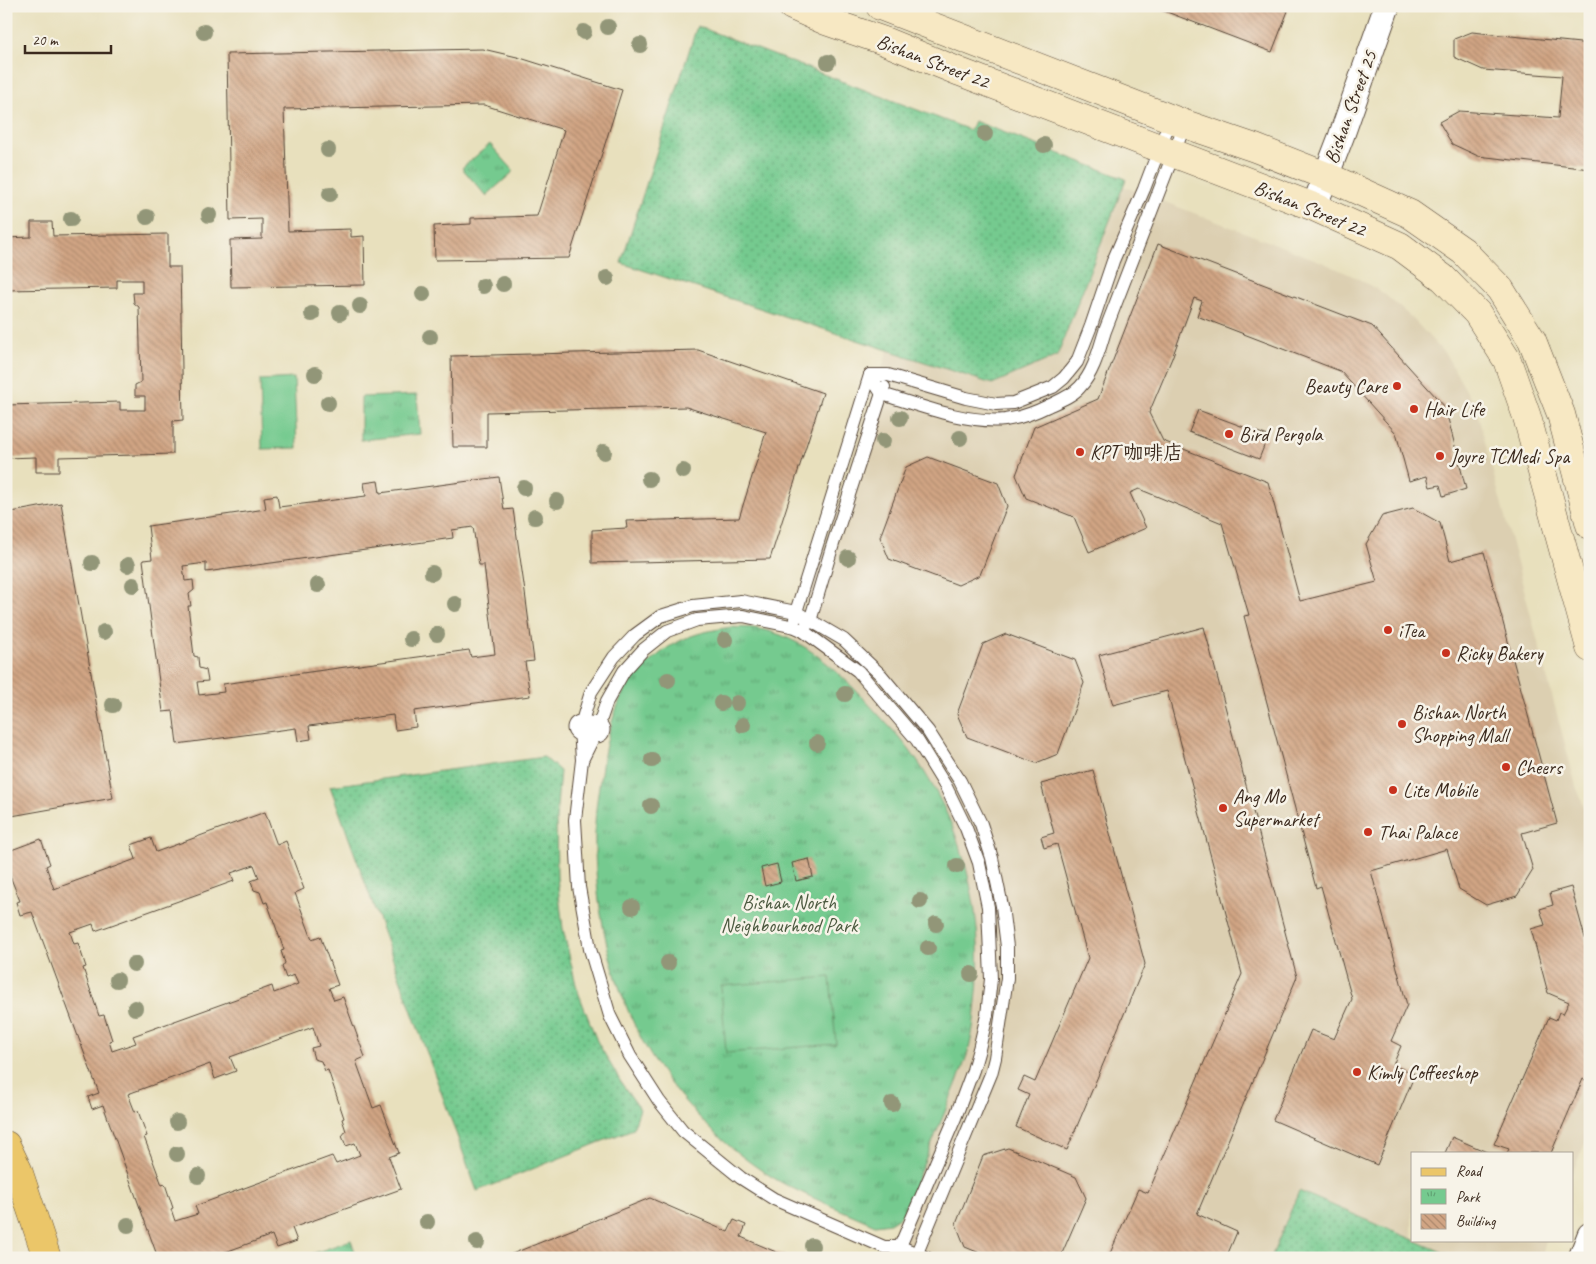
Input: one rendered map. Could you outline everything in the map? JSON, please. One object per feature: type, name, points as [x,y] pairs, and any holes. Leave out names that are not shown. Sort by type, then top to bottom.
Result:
[{"type":"main road","name":"Bishan Street 22","points":[[792,6],[826,21],[884,41],[960,72],[1314,207],[1400,246],[1443,278],[1477,313],[1507,360],[1527,417],[1590,648]]},
{"type":"main road","name":"Bishan Street 22","points":[[880,6],[1326,176],[1410,214],[1463,251],[1500,289],[1532,340],[1560,414],[1590,525]]},
{"type":"main road","points":[[6,1145],[18,1170],[47,1258]]},
{"type":"street","name":"Bishan Street 25","points":[[1314,207],[1387,6]]},
{"type":"street","points":[[1581,1258],[1590,1235]]},
{"type":"lane","points":[[870,376],[882,394],[975,419],[1003,420],[1028,415],[1064,399],[1081,386],[1093,366],[1166,151],[1178,121]]},
{"type":"lane","points":[[870,376],[888,375],[966,398],[996,404],[1013,403],[1052,386],[1064,378],[1077,362],[1113,261],[1144,189],[1166,151]]},
{"type":"lane","points":[[803,626],[833,544],[888,375]]},
{"type":"lane","points":[[870,376],[796,612],[803,626],[858,671],[917,740],[946,787],[966,828],[979,863],[988,907],[991,979],[987,1015],[973,1070],[955,1118],[898,1252]]},
{"type":"lane","points":[[589,729],[624,671],[643,650],[667,631],[697,620],[743,616],[803,626],[844,640],[881,675],[928,731],[960,781],[981,824],[992,858],[1002,906],[1007,947],[1007,978],[995,1058],[920,1256],[887,1252],[774,1199],[740,1178],[683,1131],[659,1101],[630,1056],[610,1016],[590,949],[579,887],[576,820],[582,760],[589,729],[591,692],[614,657],[635,635],[661,616],[693,606],[741,601],[796,612]]},
{"type":"shaded area","points":[[1123,186],[1322,262],[1357,278],[1383,293],[1412,318],[1446,355],[1476,408],[1576,786],[1590,822],[1590,1132],[1574,1168],[1574,1152],[1411,1152],[1411,1239],[1300,1191],[1271,1258],[884,1258],[966,1060],[974,1023],[979,978],[978,938],[973,895],[963,858],[947,816],[926,775],[904,743],[849,683],[815,653],[794,641],[888,350],[992,384],[1057,356]]},
{"type":"shaded area","points":[[1420,1242],[1546,1242],[1542,1258],[1456,1258]]},
{"type":"green space","points":[[697,26],[970,130],[974,121],[1126,179],[1057,356],[992,384],[621,263]]},
{"type":"green space","points":[[490,144],[514,171],[486,196],[462,168]]},
{"type":"green space","points":[[294,378],[297,448],[262,449],[260,380]]},
{"type":"green space","points":[[417,395],[420,434],[361,440],[361,397]]},
{"type":"green space","name":"Bishan North Neighbourhood Park","points":[[731,627],[754,628],[773,632],[790,639],[822,659],[850,685],[901,739],[924,771],[941,801],[955,833],[966,866],[973,899],[978,968],[971,1040],[960,1074],[902,1215],[890,1223],[875,1225],[788,1186],[754,1165],[722,1140],[681,1097],[651,1055],[635,1026],[611,962],[598,895],[595,829],[596,805],[602,766],[615,711],[631,680],[667,648],[697,634]]},
{"type":"green space","points":[[544,757],[560,771],[556,819],[557,878],[563,929],[577,989],[597,1041],[622,1084],[640,1109],[633,1129],[477,1191],[330,786]]},
{"type":"green space","points":[[830,977],[836,1044],[726,1053],[721,986]]},
{"type":"green space","points":[[1299,1191],[1411,1239],[1411,1242],[1419,1242],[1456,1258],[1271,1258]]},
{"type":"green space","points":[[351,1240],[357,1258],[313,1258],[312,1254]]},
{"type":"building","points":[[1151,6],[1276,6],[1288,11],[1272,52]]},
{"type":"building","points":[[1472,32],[1590,44],[1590,169],[1478,156],[1452,144],[1439,122],[1459,111],[1558,118],[1562,76],[1483,70],[1454,57],[1454,39]]},
{"type":"building","points":[[483,49],[517,57],[622,90],[569,258],[435,260],[434,226],[471,224],[471,218],[537,216],[564,130],[484,105],[284,109],[288,231],[351,229],[351,237],[364,236],[365,285],[231,287],[230,240],[262,239],[262,219],[230,220],[227,54]]},
{"type":"building","points":[[31,222],[52,222],[53,236],[168,234],[168,267],[180,267],[183,420],[173,421],[173,454],[59,457],[59,472],[36,472],[36,457],[6,458],[6,405],[120,402],[120,410],[145,410],[145,396],[135,396],[135,385],[141,382],[139,307],[134,303],[133,293],[142,293],[142,280],[117,280],[117,288],[6,290],[6,238],[31,237]]},
{"type":"building","points":[[1158,244],[1372,326],[1445,407],[1466,489],[1443,496],[1440,485],[1430,487],[1427,476],[1409,481],[1396,433],[1340,371],[1197,316],[1202,301],[1194,298],[1149,413],[1163,441],[1268,482],[1300,601],[1377,582],[1366,544],[1382,516],[1413,508],[1440,523],[1450,561],[1484,552],[1557,823],[1522,833],[1533,870],[1517,896],[1486,905],[1459,889],[1447,849],[1371,871],[1407,1005],[1391,1041],[1401,1046],[1393,1065],[1415,1074],[1377,1165],[1273,1120],[1311,1030],[1334,1039],[1352,999],[1321,886],[1316,888],[1244,616],[1249,615],[1222,523],[1139,489],[1130,493],[1146,528],[1089,552],[1074,517],[1026,498],[1016,475],[1034,427],[1098,399]]},
{"type":"building","points":[[698,350],[823,393],[770,559],[592,563],[592,530],[627,528],[626,521],[739,518],[766,432],[686,407],[487,412],[487,447],[453,447],[451,356]]},
{"type":"building","name":"Bird Pergola","points":[[1198,410],[1268,436],[1259,459],[1189,432]]},
{"type":"building","points":[[928,457],[998,483],[1007,506],[980,575],[958,585],[889,559],[880,537],[906,467]]},
{"type":"building","points":[[499,477],[504,510],[513,509],[524,585],[534,661],[525,662],[530,696],[414,711],[416,727],[395,730],[393,715],[309,726],[311,739],[298,741],[296,728],[177,744],[173,711],[163,712],[143,560],[152,559],[148,526],[266,509],[264,497],[277,495],[279,507],[366,496],[364,483],[378,481],[380,493]],"holes":[[[473,527],[479,565],[484,565],[495,654],[471,657],[469,650],[396,660],[223,684],[224,692],[199,695],[197,682],[208,681],[206,670],[199,668],[198,657],[194,656],[188,606],[191,606],[189,594],[194,590],[193,580],[185,581],[183,566],[206,563],[206,572],[453,538],[452,530]]]},
{"type":"building","points":[[61,503],[113,798],[6,817],[6,513]]},
{"type":"building","points":[[1204,627],[1297,977],[1197,1214],[1237,1232],[1226,1258],[1108,1258],[1138,1189],[1148,1193],[1242,974],[1167,691],[1113,705],[1099,655]]},
{"type":"building","points":[[1006,634],[1075,660],[1084,683],[1058,754],[1036,763],[967,737],[957,714],[983,644]]},
{"type":"building","points":[[1093,770],[1145,964],[1067,1150],[1016,1127],[1029,1095],[1018,1090],[1024,1077],[1035,1082],[1088,958],[1057,844],[1044,848],[1041,837],[1054,833],[1041,784]]},
{"type":"building","points":[[265,812],[277,845],[286,841],[304,889],[295,893],[312,939],[320,936],[338,985],[329,988],[334,1000],[343,997],[365,1057],[356,1061],[373,1108],[381,1105],[399,1153],[389,1157],[401,1189],[292,1228],[297,1241],[277,1248],[272,1235],[209,1258],[158,1258],[103,1105],[92,1109],[88,1097],[99,1093],[32,912],[20,915],[16,902],[20,901],[6,866],[6,852],[41,839],[50,864],[46,866],[54,889],[136,859],[131,845],[151,838],[156,852]],"holes":[[[254,865],[259,878],[251,881],[254,890],[260,892],[264,903],[267,902],[284,950],[281,951],[285,963],[282,967],[286,978],[294,975],[298,984],[274,993],[272,986],[133,1036],[136,1043],[112,1051],[109,1041],[112,1040],[104,1015],[99,1016],[83,968],[86,967],[78,943],[74,944],[70,932],[93,924],[95,931],[234,881],[231,873]],[[313,1027],[319,1046],[311,1048],[314,1059],[321,1061],[325,1071],[328,1070],[344,1118],[342,1119],[346,1131],[342,1136],[346,1146],[355,1143],[360,1155],[336,1164],[332,1156],[195,1206],[198,1214],[175,1221],[165,1184],[162,1185],[144,1137],[147,1136],[138,1111],[135,1112],[128,1094],[210,1064],[215,1079],[236,1071],[230,1057]]]},
{"type":"building","points":[[809,859],[813,877],[796,881],[792,863]]},
{"type":"building","points":[[777,864],[781,882],[765,886],[761,868]]},
{"type":"building","points":[[1571,887],[1590,956],[1590,1062],[1587,1069],[1590,1070],[1590,1082],[1583,1079],[1551,1152],[1508,1152],[1509,1149],[1494,1144],[1549,1017],[1556,1020],[1559,1012],[1563,1014],[1569,1002],[1548,993],[1531,929],[1545,925],[1540,909],[1553,905],[1550,893]]},
{"type":"building","points":[[1452,1137],[1487,1152],[1445,1152]]},
{"type":"building","points":[[1008,1148],[1076,1177],[1086,1198],[1060,1258],[992,1258],[965,1247],[956,1224],[983,1156]]},
{"type":"building","points":[[650,1198],[728,1232],[734,1220],[746,1225],[741,1237],[790,1258],[655,1258],[650,1256],[645,1258],[502,1258]]},
{"type":"place","name":"Beauty Care","points":[[1397,386]]},
{"type":"place","name":"Hair Life","points":[[1414,409]]},
{"type":"place","name":"Bird Pergola","points":[[1229,434]]},
{"type":"place","name":"KPT 咖啡店","points":[[1080,452]]},
{"type":"place","name":"Joyre TCMedi Spa","points":[[1440,456]]},
{"type":"place","name":"iTea","points":[[1388,630]]},
{"type":"place","name":"Ricky Bakery","points":[[1446,653]]},
{"type":"place","name":"Bishan North Shopping Mall","points":[[1402,724]]},
{"type":"place","name":"Cheers","points":[[1506,767]]},
{"type":"place","name":"Lite Mobile","points":[[1393,790]]},
{"type":"place","name":"Ang Mo Supermarket","points":[[1223,808]]},
{"type":"place","name":"Thai Palace","points":[[1368,832]]},
{"type":"place","name":"Kimly Coffeeshop","points":[[1357,1072]]}]
